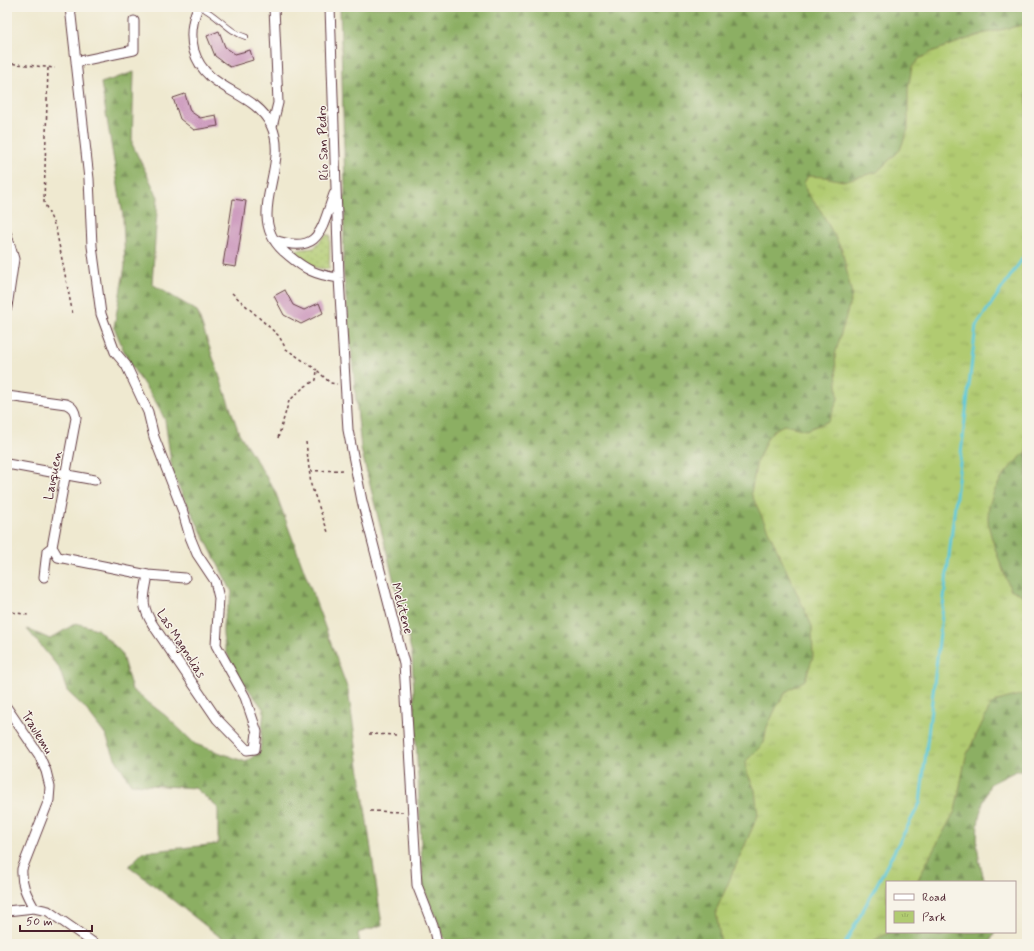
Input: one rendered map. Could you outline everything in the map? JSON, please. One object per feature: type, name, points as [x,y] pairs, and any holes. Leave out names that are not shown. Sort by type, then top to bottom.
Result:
[{"type":"street","points":[[70,7],[76,62],[134,50],[134,21]]},
{"type":"street","points":[[199,7],[193,22],[192,38],[195,55],[203,69],[215,81],[258,107],[272,127],[276,147],[266,224],[274,240],[282,251],[305,269],[320,275],[339,278]]},
{"type":"street","points":[[272,127],[278,103],[274,7]]},
{"type":"street","name":"Río San Pedro","points":[[330,7],[339,278]]},
{"type":"street","name":"Las Magnolias","points":[[76,62],[89,179],[92,246],[101,314],[116,352],[126,365],[148,412],[154,438],[182,508],[190,537],[197,554],[215,581],[219,598],[216,645],[245,697],[257,732],[255,749],[247,750],[217,719],[146,614],[143,604],[148,575]]},
{"type":"street","points":[[274,240],[297,246],[308,244],[316,237],[322,226],[336,189]]},
{"type":"street","points":[[7,235],[14,259],[7,306]]},
{"type":"street","name":"Melitene","points":[[339,278],[347,386],[348,430],[362,501],[404,663],[417,885],[433,926],[437,944]]},
{"type":"street","name":"Lauquen","points":[[7,396],[66,404],[73,408],[76,418],[52,547],[47,551],[44,577]]},
{"type":"street","points":[[7,464],[95,480]]},
{"type":"street","points":[[52,547],[58,557],[148,575],[185,578]]},
{"type":"street","name":"Traulemu","points":[[7,708],[39,755],[46,771],[50,787],[49,800],[28,849],[22,868],[22,879],[25,891],[34,908]]},
{"type":"street","points":[[7,911],[34,908],[48,911],[95,944]]},
{"type":"lane","points":[[199,7],[213,15],[230,30],[246,38]]},
{"type":"path","points":[[7,63],[55,68]]},
{"type":"path","points":[[48,68],[44,202],[56,229],[73,315]]},
{"type":"path","points":[[232,293],[279,336],[286,349],[317,370],[330,383],[347,386]]},
{"type":"path","points":[[278,438],[289,401],[304,387],[316,380],[317,370]]},
{"type":"path","points":[[306,442],[311,485],[328,532]]},
{"type":"path","points":[[310,471],[356,469]]},
{"type":"path","points":[[7,611],[28,615]]},
{"type":"path","points":[[369,734],[408,735]]},
{"type":"path","points":[[370,811],[412,812]]},
{"type":"green space","points":[[340,7],[1027,7],[1027,771],[1016,771],[990,784],[985,797],[981,809],[977,832],[977,844],[985,881],[886,881],[886,933],[994,933],[989,944],[477,944],[471,940],[447,944],[423,887],[412,654],[361,449],[343,268],[345,186]]},
{"type":"green space","points":[[1027,24],[1027,452],[1011,467],[998,485],[989,506],[988,517],[993,544],[1010,589],[1027,597],[1027,693],[997,701],[991,705],[966,756],[955,811],[917,881],[886,881],[886,933],[888,933],[867,944],[721,944],[716,911],[758,815],[755,790],[747,772],[746,761],[764,743],[767,727],[777,706],[786,692],[805,680],[813,657],[812,626],[751,493],[757,461],[768,437],[774,430],[784,425],[806,430],[829,421],[838,399],[835,355],[852,295],[842,250],[821,211],[807,193],[804,183],[808,176],[824,177],[843,181],[877,172],[900,150],[908,129],[908,89],[912,67],[919,59],[934,51],[982,34]]},
{"type":"green space","points":[[134,72],[132,144],[158,197],[152,284],[197,311],[239,433],[275,491],[348,690],[382,925],[358,933],[360,944],[229,944],[129,866],[143,852],[218,844],[218,808],[195,788],[131,784],[115,758],[106,736],[85,708],[67,691],[59,668],[27,629],[50,639],[76,623],[97,629],[121,652],[132,690],[166,716],[195,744],[246,762],[260,751],[264,710],[236,672],[226,651],[223,639],[223,624],[232,592],[173,476],[165,420],[157,404],[128,361],[114,327],[125,266],[123,216],[101,83]]},
{"type":"green space","points":[[325,235],[330,235],[329,269],[309,265],[301,259],[295,250],[314,248]]},
{"type":"building","points":[[219,31],[225,47],[235,54],[250,50],[253,60],[230,67],[215,56],[207,36]]},
{"type":"building","points":[[185,94],[190,111],[200,118],[216,115],[218,126],[194,130],[180,119],[173,98]]},
{"type":"building","points":[[233,199],[246,201],[236,267],[223,265]]},
{"type":"building","points":[[285,290],[293,305],[304,310],[319,303],[323,313],[301,324],[284,315],[274,296]]},
{"type":"waterway","points":[[845,944],[920,803],[976,326],[1027,252]]}]
